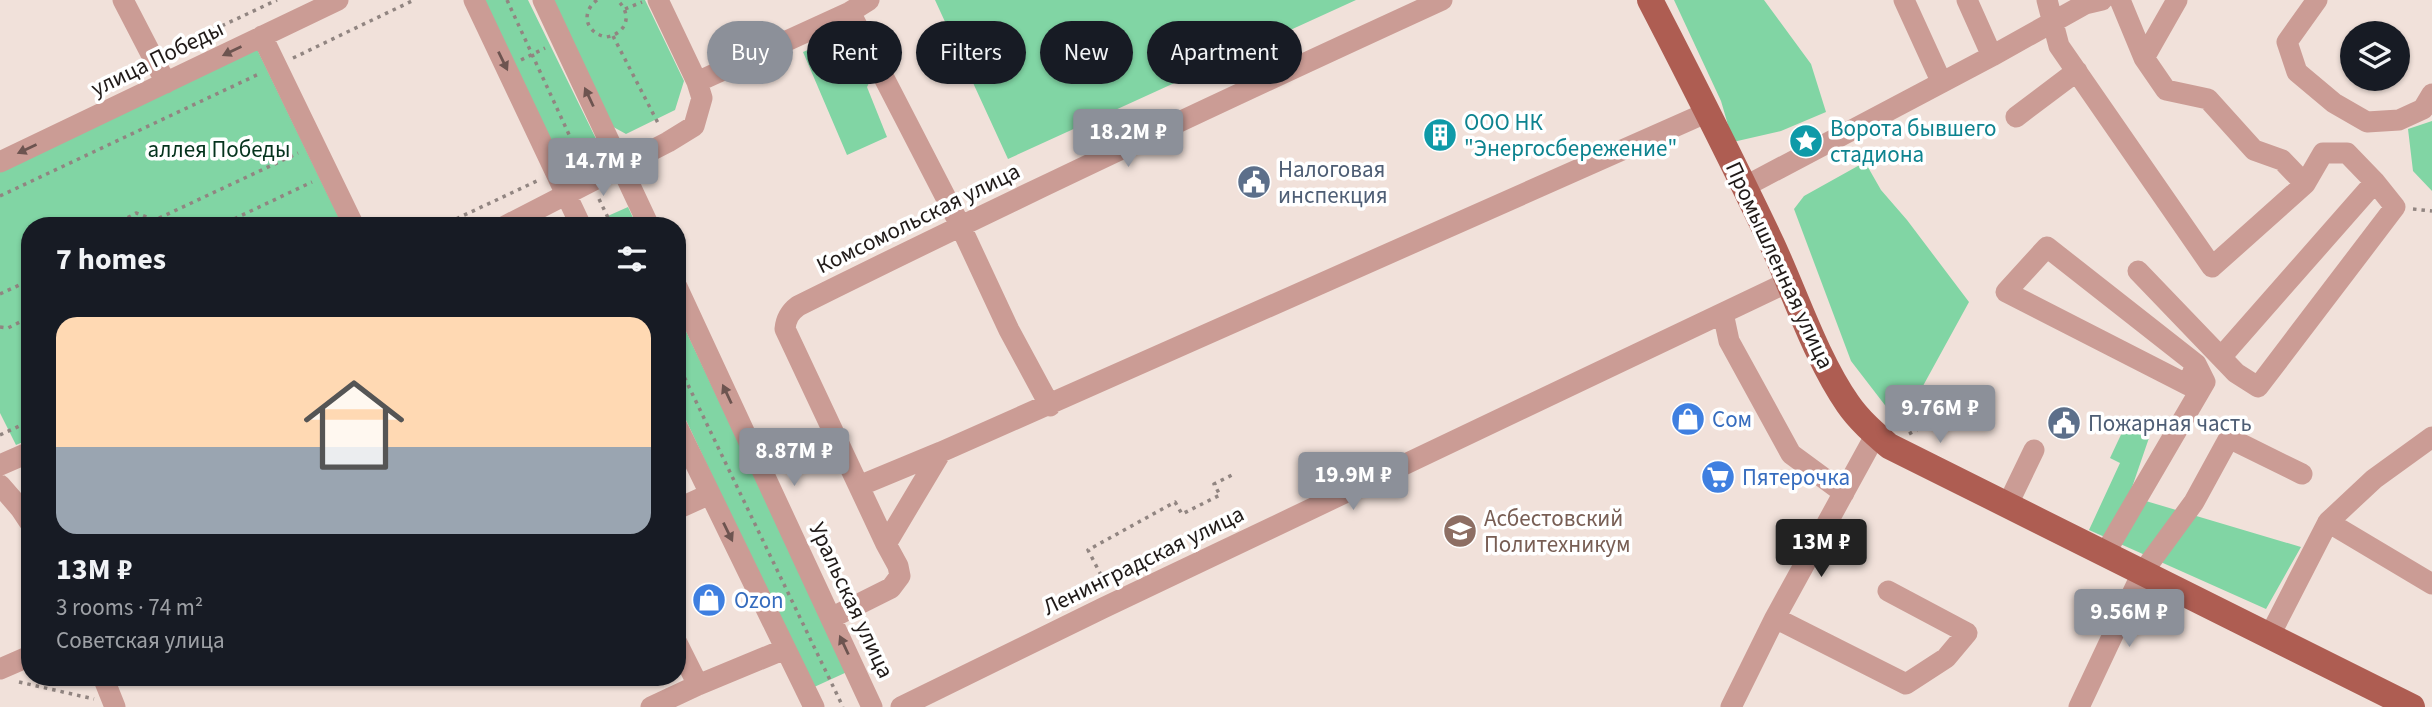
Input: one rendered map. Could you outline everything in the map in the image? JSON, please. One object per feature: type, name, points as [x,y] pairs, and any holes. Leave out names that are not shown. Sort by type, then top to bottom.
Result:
[{"type":"main road","name":"Промышленная улица","points":[[1650,0],[1709,113],[1830,373],[1849,404],[1882,440],[2104,555],[2412,707]]},
{"type":"street","points":[[123,0],[166,83]]},
{"type":"street","name":"улица Победы","points":[[0,162],[338,0]]},
{"type":"street","points":[[474,0],[577,217]]},
{"type":"street","points":[[543,0],[645,217]]},
{"type":"street","points":[[522,217],[694,126],[702,98],[658,0]]},
{"type":"street","points":[[697,82],[850,12],[869,0]]},
{"type":"street","name":"Комсомольская улица","points":[[859,486],[785,329],[790,312],[960,225],[1442,0]]},
{"type":"street","points":[[1904,0],[1941,81]]},
{"type":"street","points":[[1967,0],[1992,56]]},
{"type":"street","points":[[2047,0],[2059,46],[2212,267],[2305,184],[2323,153],[2347,153],[2395,207],[2258,387],[2236,373],[2138,271]]},
{"type":"street","points":[[1744,187],[2085,4],[2102,0]]},
{"type":"street","points":[[2120,0],[2144,58],[2166,90],[2208,99],[2254,150],[2282,160],[2305,184]]},
{"type":"street","points":[[2144,58],[2177,0]]},
{"type":"street","points":[[2317,0],[2287,42],[2297,72],[2325,95],[2367,122],[2399,120],[2423,109],[2432,94]]},
{"type":"street","points":[[850,12],[960,225],[1009,330],[1051,406]]},
{"type":"street","points":[[262,36],[350,217]]},
{"type":"street","points":[[2016,117],[2077,71]]},
{"type":"street","points":[[831,618],[891,588],[900,576],[898,566],[859,486],[1051,406],[1709,113]]},
{"type":"street","points":[[2221,356],[2375,182]]},
{"type":"street","points":[[2104,555],[2205,382],[2196,364],[2047,247],[2006,292],[2188,385],[2196,364]]},
{"type":"street","name":"Ленинградская улица","points":[[901,707],[1127,596],[1788,282]]},
{"type":"street","name":"Уральская улица","points":[[686,306],[872,707]]},
{"type":"street","points":[[1723,313],[1729,341],[1791,454],[1844,494]]},
{"type":"street","points":[[2269,637],[2328,522],[2374,479],[2432,437]]},
{"type":"street","points":[[2079,707],[2142,573],[2194,502],[2229,438],[2302,474]]},
{"type":"street","points":[[1731,707],[1775,618],[1844,494],[1882,440]]},
{"type":"street","points":[[686,445],[814,707]]},
{"type":"street","points":[[2007,506],[2034,450]]},
{"type":"street","points":[[886,544],[941,452]]},
{"type":"street","points":[[0,465],[21,456]]},
{"type":"street","points":[[0,485],[21,510]]},
{"type":"street","points":[[686,505],[710,494]]},
{"type":"street","points":[[2328,522],[2432,584]]},
{"type":"street","points":[[1775,618],[1906,684],[1947,658],[1967,633],[1888,591]]},
{"type":"street","points":[[651,707],[785,649]]},
{"type":"street","points":[[686,661],[698,685]]},
{"type":"street","points":[[6,675],[21,663]]},
{"type":"street","points":[[107,686],[114,705]]},
{"type":"path","points":[[153,58],[277,0]]},
{"type":"path","points":[[0,197],[414,0]]},
{"type":"path","points":[[507,0],[608,217]]},
{"type":"path","points":[[597,0],[587,14],[589,27],[599,36],[613,36],[623,29],[626,23],[625,9],[617,0]]},
{"type":"path","points":[[625,9],[646,0]]},
{"type":"path","points":[[613,36],[668,142]]},
{"type":"path","points":[[162,217],[316,144]]},
{"type":"path","points":[[238,217],[330,173]]},
{"type":"path","points":[[460,217],[541,179]]},
{"type":"path","points":[[129,217],[136,213],[147,217]]},
{"type":"path","points":[[0,294],[21,284]]},
{"type":"path","points":[[0,327],[8,328],[21,322]]},
{"type":"path","points":[[686,381],[843,707]]},
{"type":"path","points":[[1882,440],[1968,402]]},
{"type":"path","points":[[0,435],[21,425]]},
{"type":"path","points":[[1101,575],[1088,550],[1175,502],[1182,514],[1220,495],[1214,484],[1234,474]]},
{"type":"path","points":[[46,686],[114,705]]},
{"type":"green space","points":[[482,0],[528,0],[599,145],[590,162],[574,169],[559,166]]},
{"type":"green space","points":[[552,0],[645,0],[684,81],[675,110],[626,134],[608,124]]},
{"type":"green space","points":[[935,0],[1356,0],[1302,25],[1302,21],[1147,21],[1147,84],[1172,84],[1008,159],[974,84],[1026,84],[1026,21],[945,21]]},
{"type":"green space","points":[[1674,0],[1764,0],[1811,64],[1826,112],[1781,131],[1733,142],[1721,101]]},
{"type":"green space","name":"аллея Победы","points":[[255,45],[339,217],[21,217],[21,443],[16,445],[0,413],[0,172]]},
{"type":"green space","points":[[817,84],[868,84],[867,87],[887,137],[847,155]]},
{"type":"green space","points":[[2432,121],[2432,191],[2413,171],[2408,129]]},
{"type":"green space","points":[[1865,162],[1881,190],[1969,302],[1901,426],[1851,361],[1794,209],[1804,196]]},
{"type":"green space","points":[[628,207],[633,217],[606,217]]},
{"type":"green space","points":[[686,331],[847,672],[812,688],[686,420]]},
{"type":"green space","points":[[2126,424],[2150,435],[2129,496],[2301,547],[2266,609],[2089,530],[2120,463],[2110,458]]},
{"type":"place","name":"ООО НК \"Энергосбережение\"","points":[[1440,135]]},
{"type":"place","name":"Ворота бывшего стадиона","points":[[1806,141]]},
{"type":"place","name":"Налоговая инспекция","points":[[1254,182]]},
{"type":"place","name":"Сом","points":[[1688,419]]},
{"type":"place","name":"Пожарная часть","points":[[2064,423]]},
{"type":"place","name":"Пятерочка","points":[[1718,477]]},
{"type":"place","name":"Асбестовский Политехникум","points":[[1460,531]]},
{"type":"place","name":"Ozon","points":[[709,600]]}]
